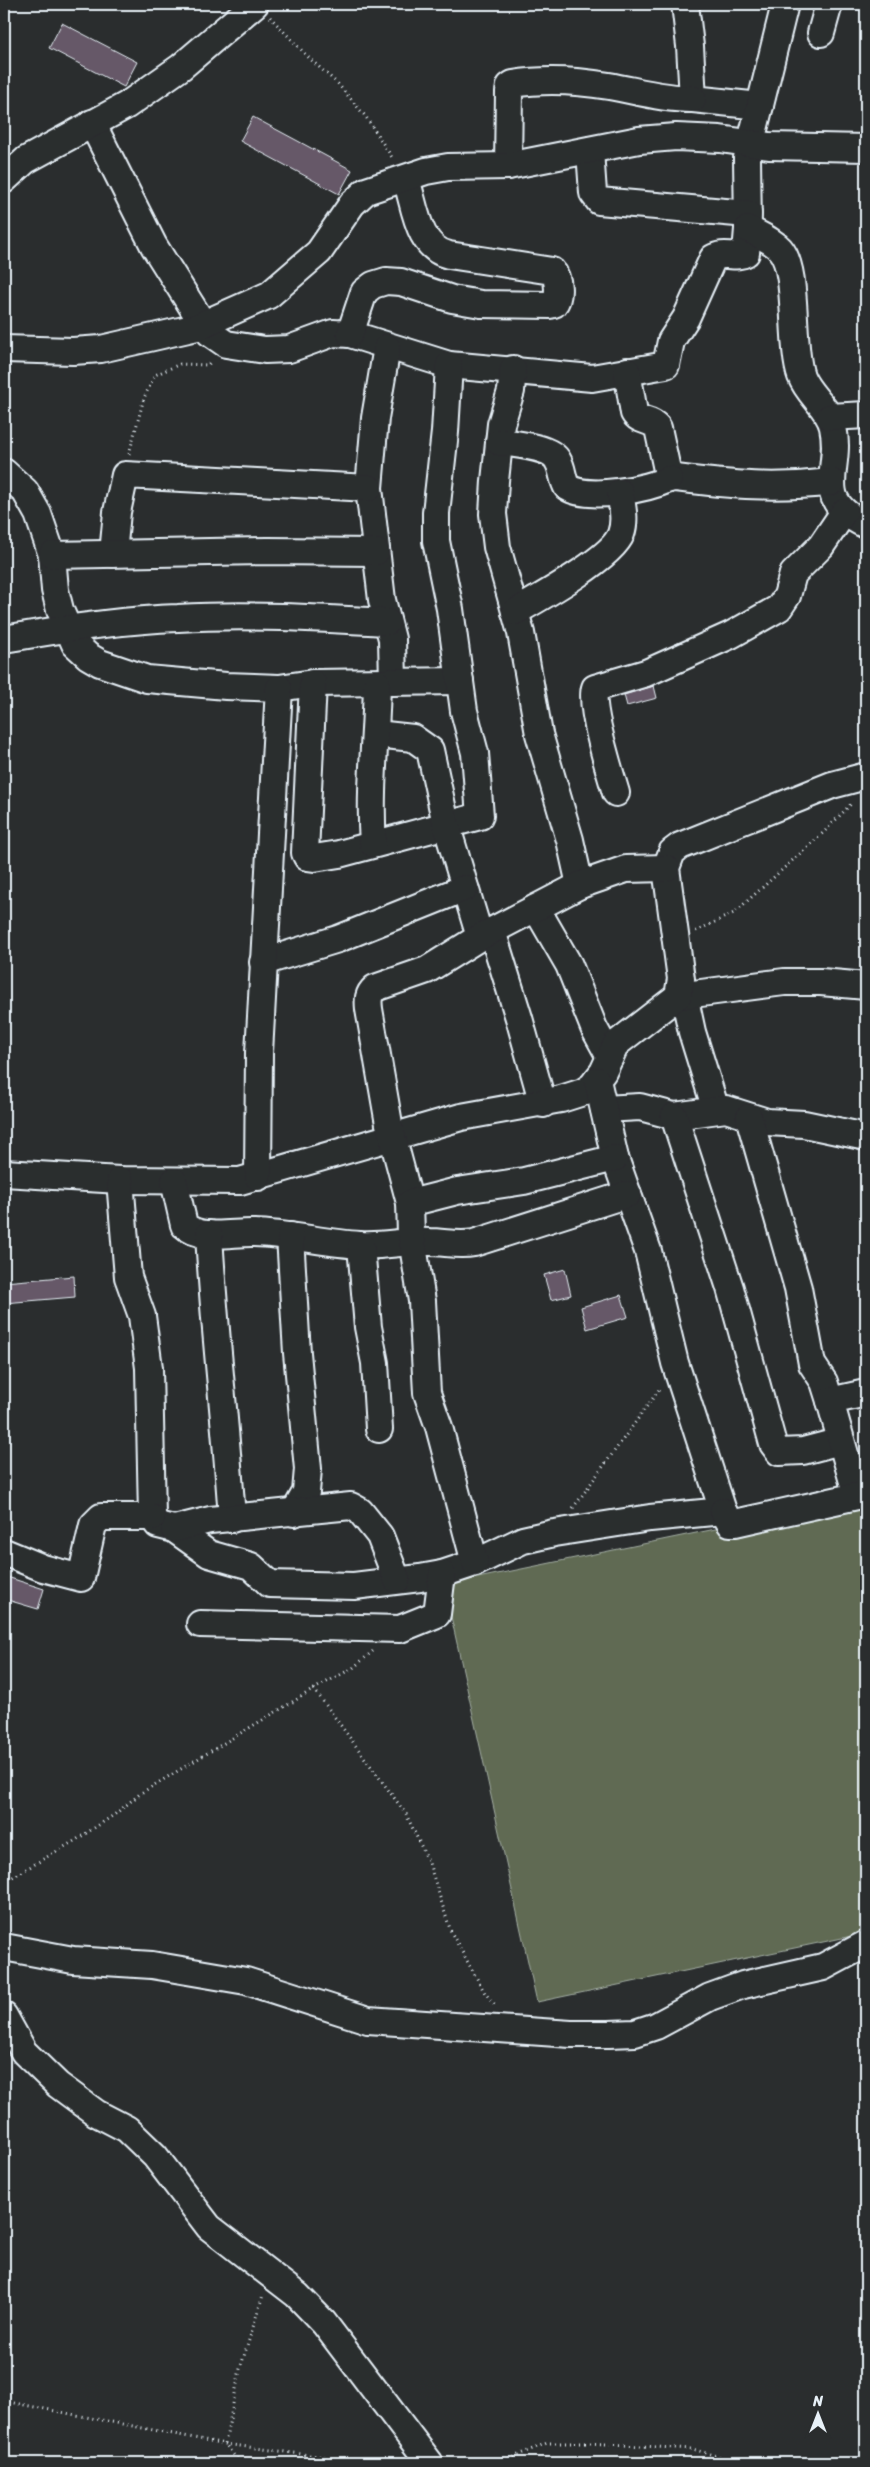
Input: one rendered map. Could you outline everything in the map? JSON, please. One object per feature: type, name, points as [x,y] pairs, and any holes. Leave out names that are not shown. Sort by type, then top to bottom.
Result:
[{"type":"street","points":[[4,180],[26,160],[127,105],[181,67],[254,4]]},
{"type":"street","points":[[685,4],[693,99]]},
{"type":"street","points":[[92,123],[154,246],[203,324],[210,333],[226,344],[265,350],[289,349],[332,333],[350,334],[449,365],[484,369],[513,369],[592,378],[667,364],[671,341],[689,313],[711,262],[719,254],[745,254],[748,222],[746,174],[749,143],[785,4]]},
{"type":"street","points":[[821,32],[829,4]]},
{"type":"street","points":[[508,166],[509,92],[510,86],[513,84],[537,82],[590,84],[660,97],[760,106]]},
{"type":"street","points":[[4,349],[73,351],[101,348],[135,342],[203,324],[269,295],[319,252],[352,204],[366,191],[426,171],[448,167],[508,166],[639,140],[676,138],[794,147],[866,148]]},
{"type":"street","points":[[590,151],[593,193],[599,200],[748,222],[779,248],[787,262],[793,337],[800,374],[804,385],[830,417],[834,435],[832,482],[836,504],[855,519],[824,543],[793,574],[787,596],[778,608],[731,634],[646,673],[595,688],[594,699],[601,741],[616,793]]},
{"type":"street","points":[[350,334],[364,292],[373,285],[386,281],[401,282],[452,298],[481,304],[550,305],[554,304],[557,299],[556,276],[552,271],[449,256],[435,251],[423,235],[406,179]]},
{"type":"street","points":[[373,844],[371,809],[376,734],[393,647],[382,600],[369,488],[375,418],[387,347]]},
{"type":"street","points":[[313,683],[305,855],[311,858],[327,857],[446,824],[479,817],[481,812],[475,753],[464,711],[450,609],[436,542],[436,513],[446,432],[449,365]]},
{"type":"street","points":[[513,369],[511,391],[501,424],[493,514],[498,555],[521,633],[539,734],[568,832],[580,885]]},
{"type":"street","points":[[628,371],[634,413],[637,418],[653,422],[658,428],[669,479]]},
{"type":"street","points":[[830,417],[866,415]]},
{"type":"street","points":[[499,442],[545,450],[552,454],[558,459],[565,483],[572,490],[583,493],[620,492],[654,486],[676,478],[768,487],[832,482]]},
{"type":"street","points":[[4,472],[25,491],[38,514],[52,555],[55,590],[67,628],[75,644],[88,656],[123,672],[148,679],[226,686],[278,688],[313,683],[460,681]]},
{"type":"street","points":[[113,554],[117,512],[125,475],[369,488]]},
{"type":"street","points":[[514,612],[557,588],[609,552],[619,540],[624,523],[620,492]]},
{"type":"street","points":[[52,555],[268,551],[376,552]]},
{"type":"street","points":[[4,639],[67,628],[142,620],[227,616],[387,622]]},
{"type":"street","points":[[258,1177],[259,1053],[278,688]]},
{"type":"street","points":[[376,734],[413,738],[430,750],[446,824],[465,888],[520,1018],[543,1104]]},
{"type":"street","points":[[716,1110],[681,995],[681,979],[666,868],[672,852],[680,846],[832,785],[866,776]]},
{"type":"street","points":[[475,1562],[439,1427],[427,1393],[422,1300],[412,1242],[410,1203],[392,1137],[369,1009],[370,994],[375,988],[427,970],[486,934],[580,885],[626,869],[666,868]]},
{"type":"street","points":[[263,962],[338,939],[465,888]]},
{"type":"street","points":[[536,908],[569,965],[594,1028],[610,1057]]},
{"type":"street","points":[[4,1173],[120,1180],[240,1181],[334,1152],[469,1115],[543,1104],[583,1092],[597,1080],[613,1049],[620,1040],[681,995],[784,982],[821,982],[866,986]]},
{"type":"street","points":[[597,1080],[615,1158],[654,1275],[675,1363],[723,1511],[732,1523],[862,1495],[841,1441],[824,1382],[812,1364],[798,1288],[749,1117]]},
{"type":"street","points":[[604,1109],[640,1107],[674,1116],[716,1110],[734,1111],[771,1122],[804,1124],[866,1137]]},
{"type":"street","points":[[674,1116],[730,1288],[773,1444],[778,1452],[788,1453],[841,1441]]},
{"type":"street","points":[[410,1203],[456,1191],[524,1181],[615,1158]]},
{"type":"street","points":[[120,1180],[128,1277],[142,1316],[149,1368],[152,1431],[163,1523],[208,1554],[251,1566],[270,1584],[354,1586],[442,1574],[475,1562],[523,1540],[554,1533],[650,1518],[723,1511]]},
{"type":"street","points":[[174,1181],[184,1225],[210,1234],[253,1232],[361,1246],[412,1242],[457,1245],[483,1242],[628,1194]]},
{"type":"street","points":[[210,1234],[214,1324],[227,1444],[232,1519]]},
{"type":"street","points":[[290,1236],[297,1353],[308,1469],[306,1492],[294,1513]]},
{"type":"street","points":[[361,1246],[368,1327],[375,1363],[379,1429]]},
{"type":"street","points":[[830,1401],[866,1393]]},
{"type":"street","points":[[4,1552],[42,1568],[81,1578],[94,1525],[97,1520],[105,1516],[163,1523],[190,1524],[355,1507],[380,1536],[397,1580]]},
{"type":"street","points":[[200,1624],[400,1629],[437,1614],[442,1574]]},
{"type":"street","points":[[4,1947],[73,1960],[152,1965],[246,1981],[368,2020],[571,2034],[635,2033],[656,2026],[710,1997],[743,1985],[823,1967],[866,1944]]},
{"type":"street","points":[[4,2016],[24,2052],[58,2085],[96,2113],[127,2129],[154,2156],[208,2227],[297,2295],[324,2323],[430,2463]]},
{"type":"path","points":[[254,4],[277,22],[309,58],[338,84],[366,118],[406,179]]},
{"type":"path","points":[[125,475],[144,398],[155,375],[180,364],[208,365],[226,344]]},
{"type":"path","points":[[675,940],[734,913],[823,834],[854,801]]},
{"type":"path","points":[[554,1533],[659,1389],[675,1363]]},
{"type":"path","points":[[4,1882],[91,1830],[141,1793],[314,1689],[353,1668],[400,1629]]},
{"type":"path","points":[[314,1689],[406,1814],[429,1863],[451,1932],[485,1993],[516,2030]]},
{"type":"path","points":[[240,2463],[225,2444],[240,2369],[270,2276]]},
{"type":"path","points":[[4,2402],[225,2444],[371,2463]]},
{"type":"path","points":[[499,2463],[547,2443],[590,2443],[692,2449],[741,2463]]},
{"type":"path","points":[[812,2463],[841,2460],[862,2463]]},
{"type":"green space","points":[[866,1498],[866,1933],[537,2002],[444,1585]]},
{"type":"building","points":[[62,23],[137,62],[124,87],[49,48]]},
{"type":"building","points":[[253,117],[352,170],[339,194],[240,141]]},
{"type":"building","points":[[654,686],[657,698],[627,706],[624,695]]},
{"type":"building","points":[[565,1269],[571,1295],[551,1300],[544,1275]]},
{"type":"building","points":[[74,1276],[75,1297],[4,1303],[4,1282]]},
{"type":"building","points":[[621,1295],[628,1317],[587,1329],[581,1307]]},
{"type":"building","points":[[4,1576],[44,1589],[38,1609],[4,1599]]}]
